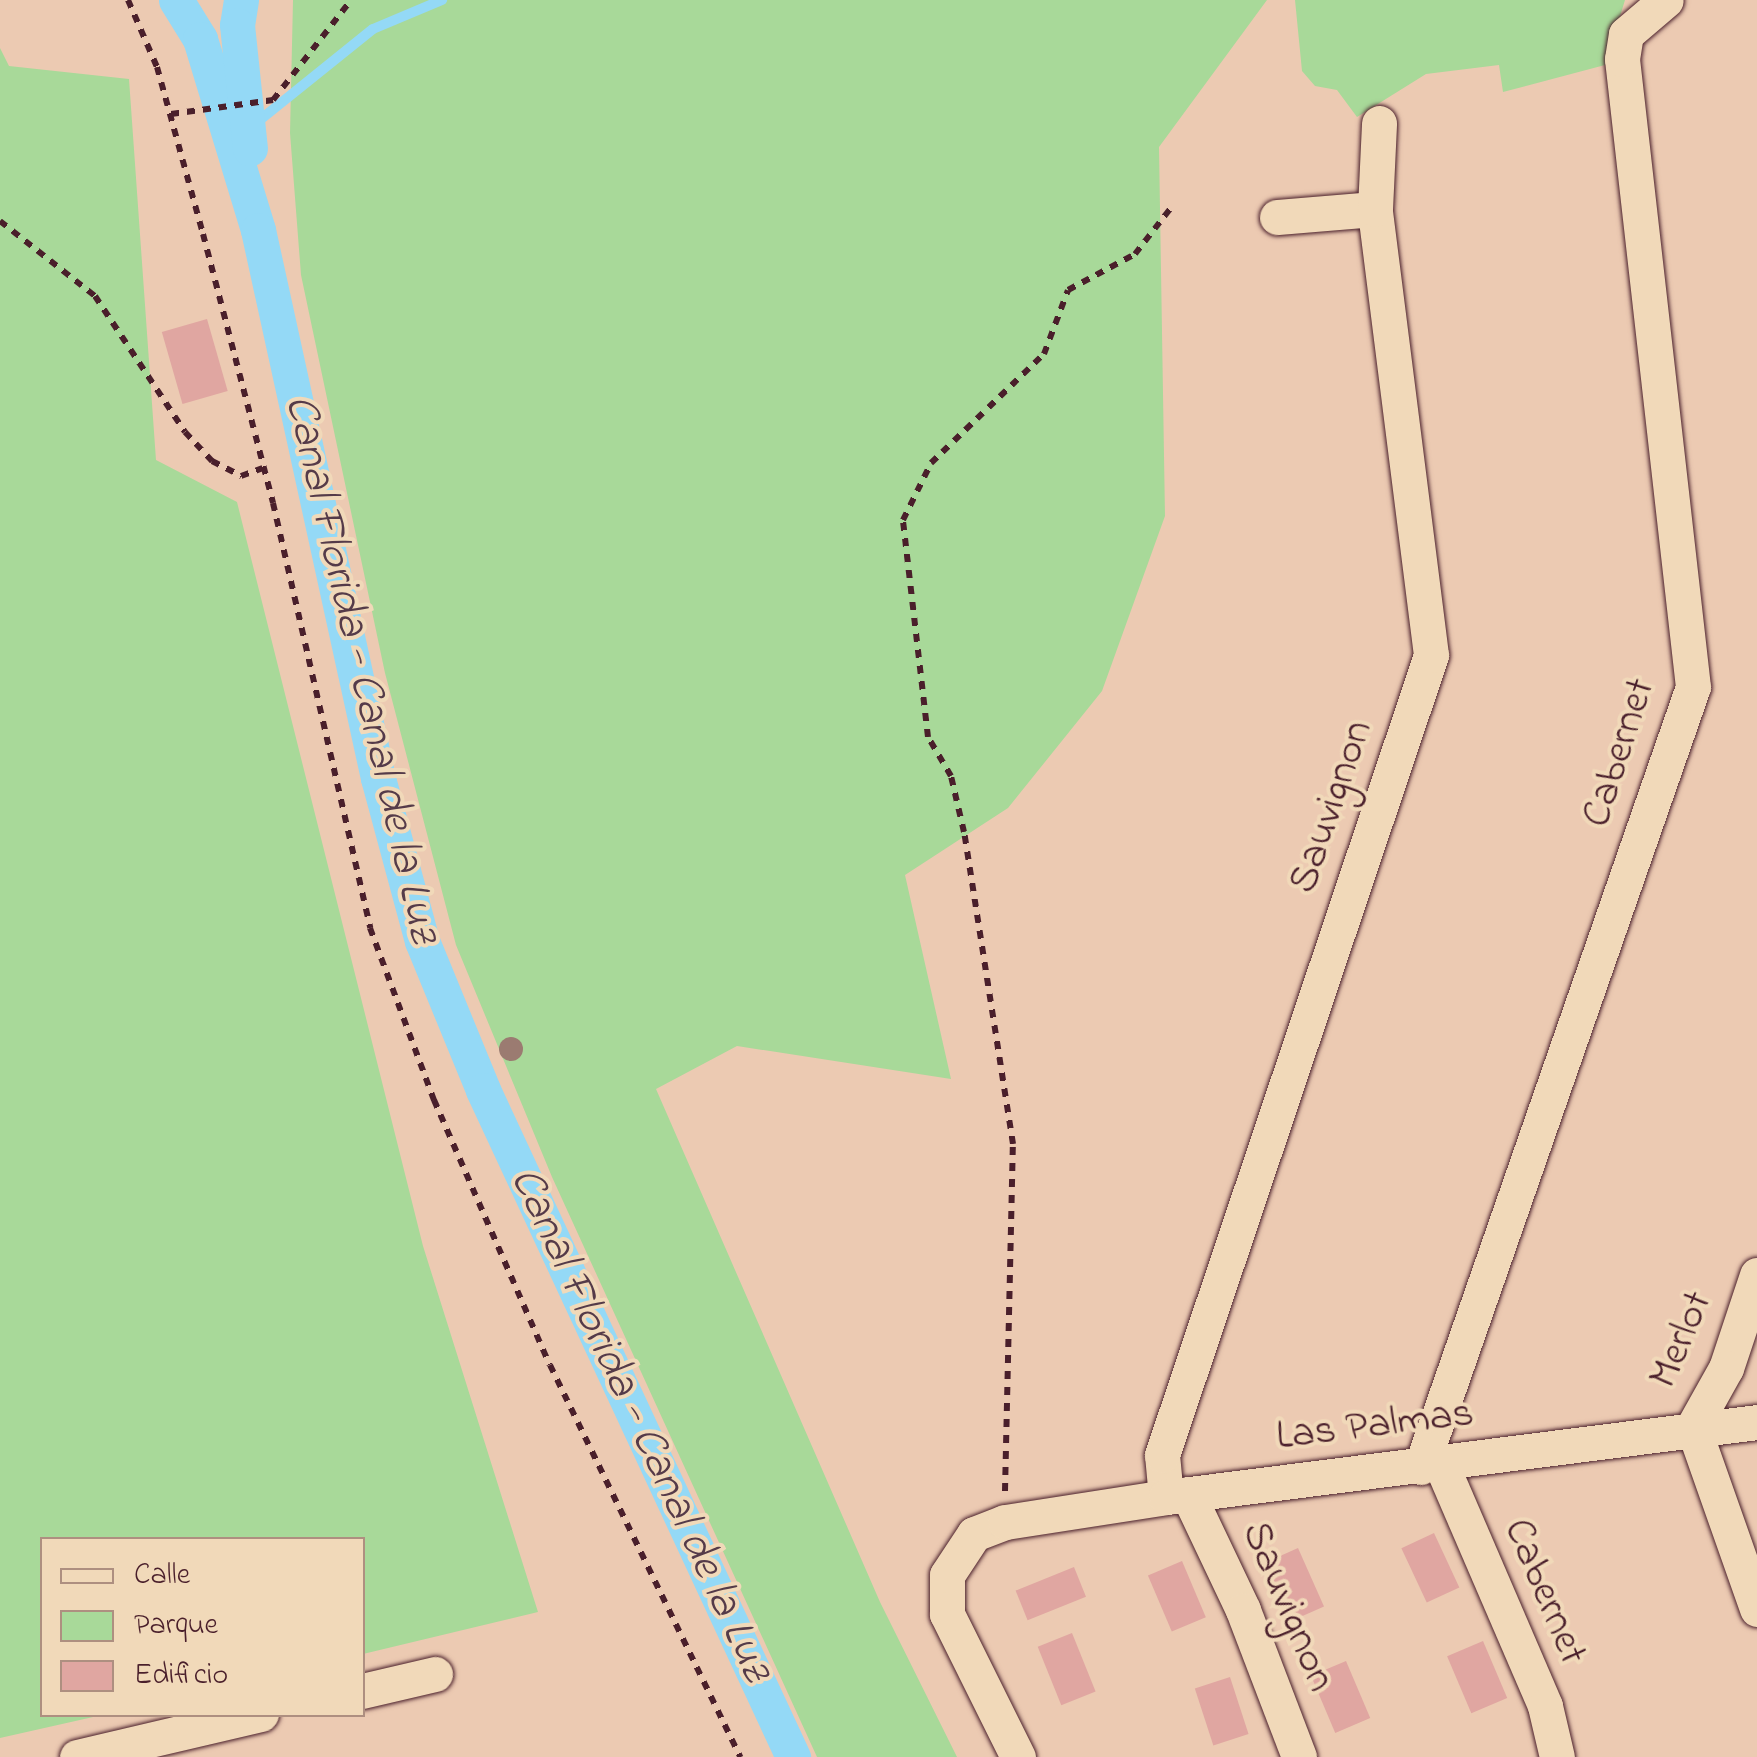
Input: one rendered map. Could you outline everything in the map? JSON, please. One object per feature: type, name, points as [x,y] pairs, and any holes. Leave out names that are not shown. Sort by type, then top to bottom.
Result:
[{"type":"street","name":"Cabernet","points":[[1557,1757],[1545,1706],[1431,1466],[1694,686],[1622,60],[1626,34],[1666,0]]},
{"type":"street","name":"Sauvignon","points":[[1299,1757],[1249,1626],[1177,1496],[1162,1455],[1431,654],[1375,209],[1379,123]]},
{"type":"street","points":[[1277,217],[1375,209]]},
{"type":"street","name":"Merlot","points":[[1757,1275],[1726,1368],[1694,1427],[1757,1609]]},
{"type":"street","name":"Las Palmas","points":[[1004,1522],[1694,1427],[1757,1422]]},
{"type":"street","points":[[1004,1522],[974,1534],[958,1551],[945,1593],[946,1614],[1018,1757]]},
{"type":"street","points":[[365,1690],[435,1674]]},
{"type":"street","points":[[76,1757],[247,1717]]},
{"type":"path","points":[[128,0],[171,114],[263,468],[370,928],[434,1100],[550,1366],[740,1757]]},
{"type":"path","points":[[171,114],[273,100],[350,0]]},
{"type":"path","points":[[1004,1522],[1013,1144],[964,832],[951,776],[928,737],[903,520],[931,463],[1044,354],[1068,290],[1135,254],[1170,209]]},
{"type":"path","points":[[0,221],[95,296],[185,432],[212,461],[241,476],[263,468]]},
{"type":"green space","points":[[293,0],[1267,0],[1159,147],[1165,516],[1102,691],[1008,808],[905,875],[951,1079],[737,1046],[656,1089],[880,1602],[957,1757],[817,1757],[552,1177],[456,945],[385,673],[301,275],[290,133]]},
{"type":"green space","points":[[1295,0],[1625,0],[1605,65],[1503,92],[1499,65],[1426,74],[1357,117],[1337,90],[1315,86],[1302,71]]},
{"type":"green space","points":[[0,48],[9,66],[129,79],[156,460],[237,502],[423,1246],[538,1612],[365,1654],[365,1537],[40,1537],[40,1717],[93,1717],[0,1738]]},
{"type":"building","points":[[207,319],[228,391],[182,404],[162,332]]},
{"type":"building","points":[[1434,1533],[1459,1587],[1427,1603],[1401,1548]]},
{"type":"building","points":[[1298,1548],[1324,1606],[1291,1621],[1265,1563]]},
{"type":"building","points":[[1182,1561],[1206,1617],[1172,1632],[1148,1575]]},
{"type":"building","points":[[1074,1567],[1086,1597],[1028,1620],[1016,1591]]},
{"type":"building","points":[[1072,1633],[1096,1691],[1061,1705],[1038,1647]]},
{"type":"building","points":[[1483,1641],[1507,1698],[1471,1713],[1447,1656]]},
{"type":"building","points":[[1346,1661],[1370,1718],[1335,1733],[1311,1676]]},
{"type":"building","points":[[1230,1677],[1249,1734],[1213,1745],[1195,1688]]},
{"type":"waterway","name":"Canal Florida - Canal de la Luz","points":[[176,0],[200,39],[258,230],[378,778],[422,941],[483,1090],[793,1757]]},
{"type":"waterway","points":[[241,0],[237,25],[250,148]]},
{"type":"waterway","points":[[251,127],[373,29],[442,0]]}]
